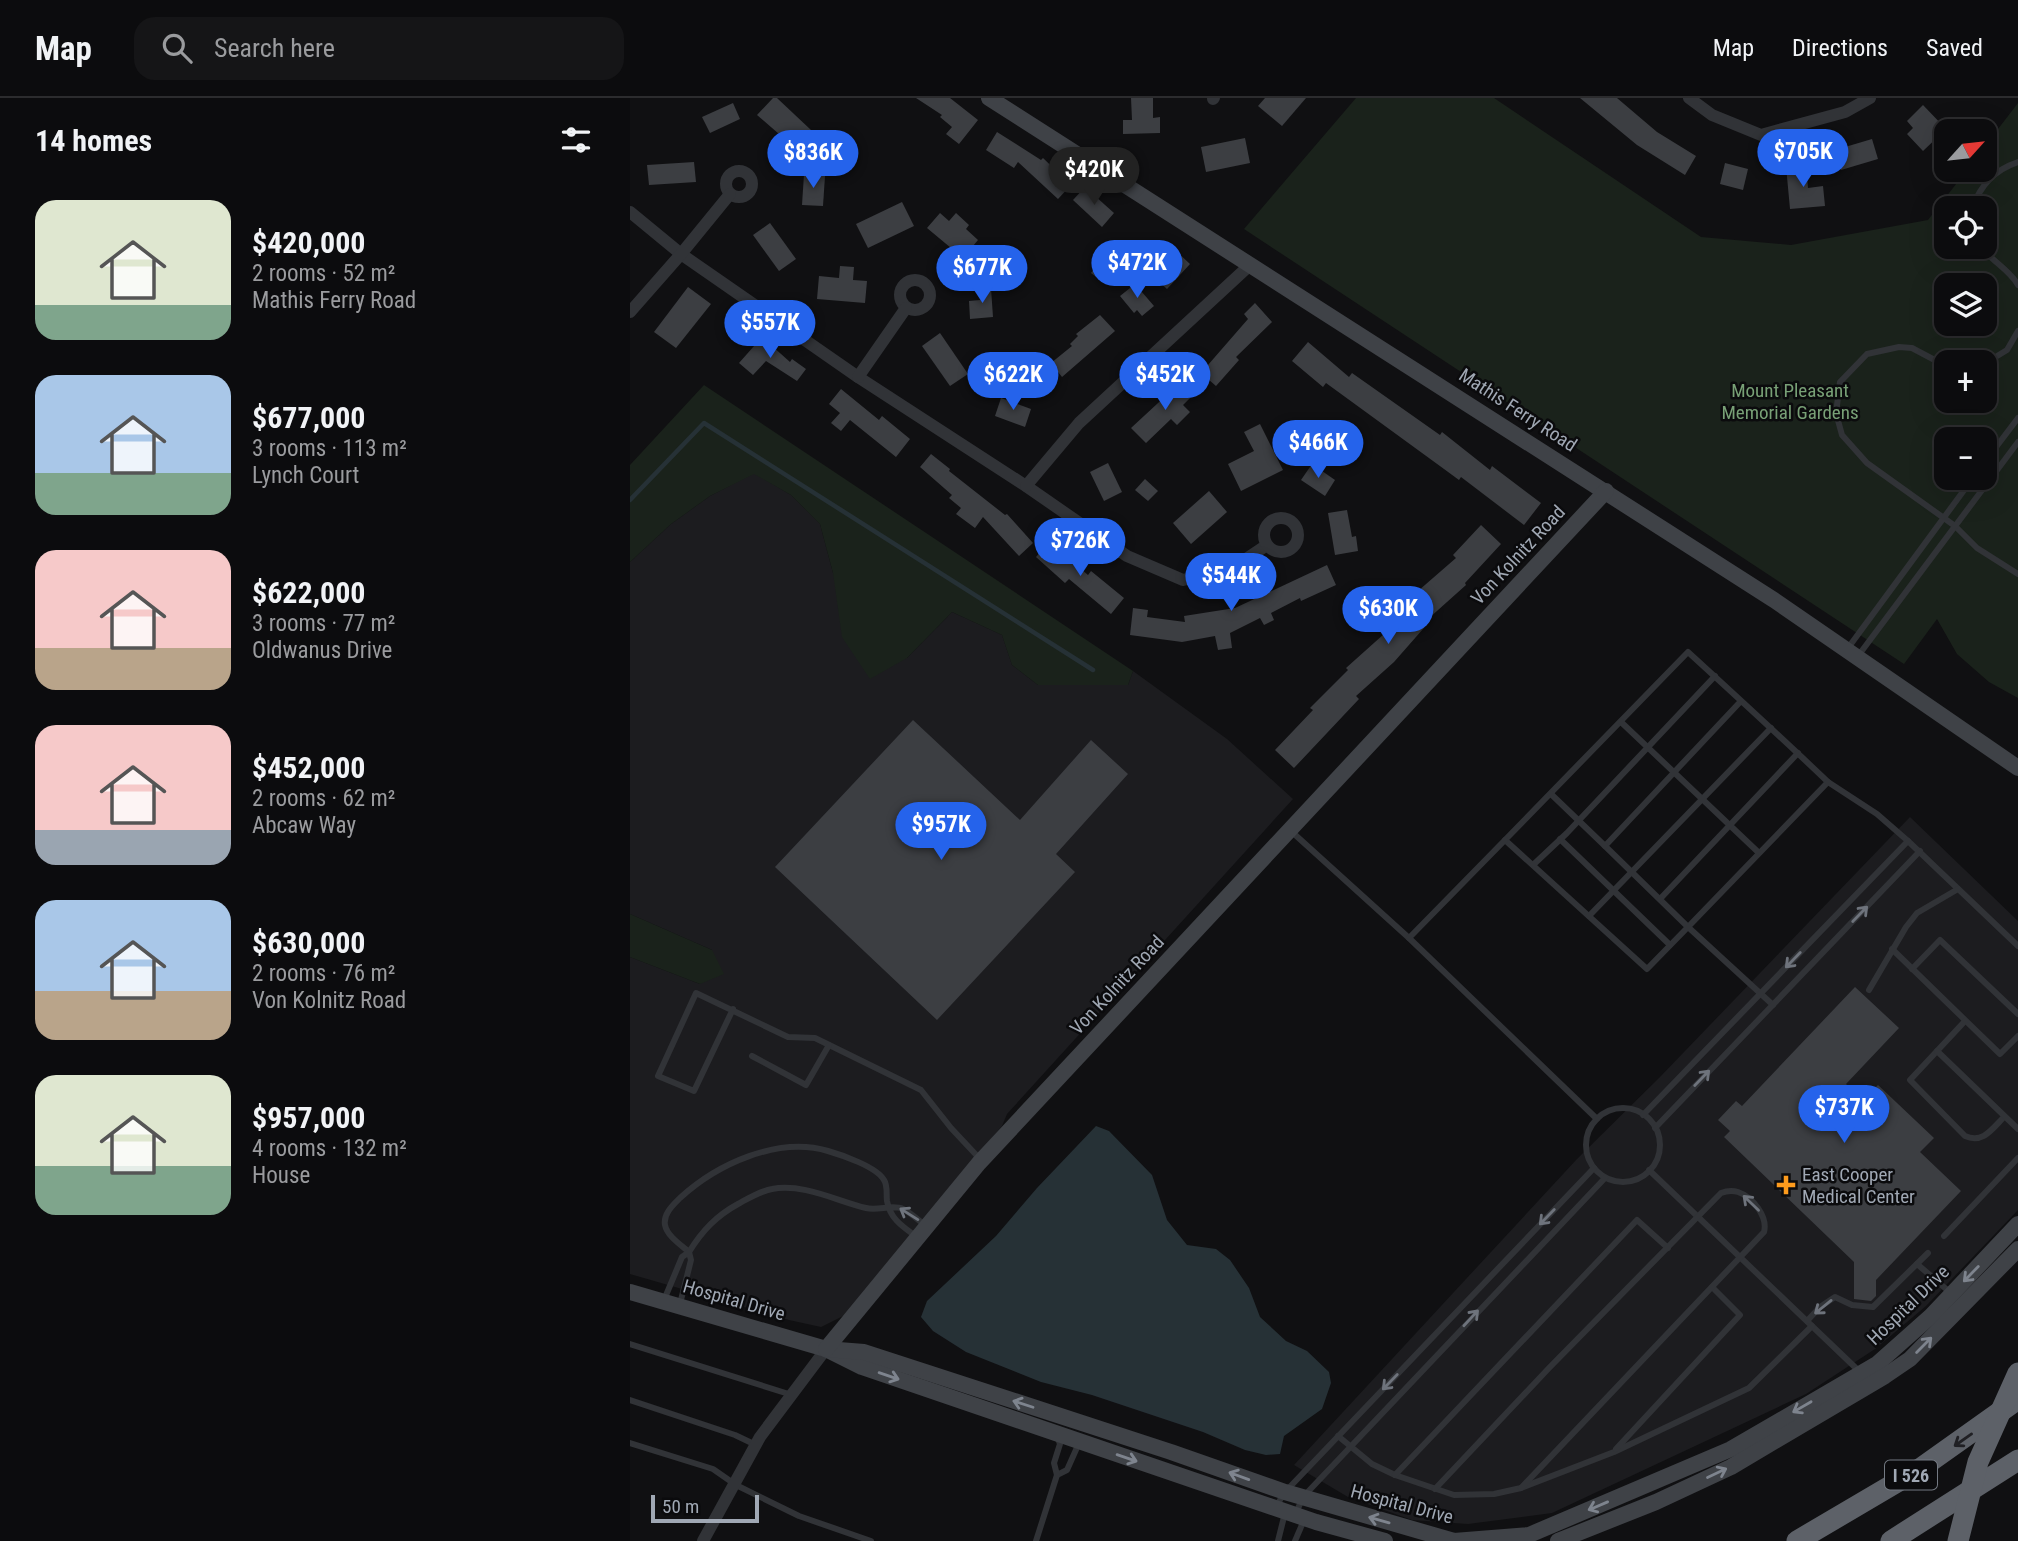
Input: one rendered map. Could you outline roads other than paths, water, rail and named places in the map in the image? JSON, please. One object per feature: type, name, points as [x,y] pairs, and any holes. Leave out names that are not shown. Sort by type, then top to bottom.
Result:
[{"type":"highway","points":[[1958,1541],[1978,1462],[2018,1373]]},
{"type":"highway","name":"I 526","points":[[1797,1541],[1921,1468],[2018,1399]]},
{"type":"highway","name":"I 526","points":[[1891,1541],[2018,1460]]},
{"type":"street","name":"Mathis Ferry Road","points":[[989,98],[1606,491],[1852,653],[2018,768]]},
{"type":"street","points":[[1689,98],[1712,115],[1761,135],[1845,112],[1870,98]]},
{"type":"street","points":[[630,312],[730,194]]},
{"type":"street","points":[[630,212],[681,254],[858,377],[1026,486],[1127,556],[1183,580],[1234,567],[1267,545]]},
{"type":"street","points":[[1026,486],[1079,423],[1251,264]]},
{"type":"street","points":[[858,377],[906,308]]},
{"type":"street","name":"Von Kolnitz Road","points":[[703,1541],[756,1446],[792,1395],[982,1161],[1606,491]]},
{"type":"street","name":"Hospital Drive","points":[[1957,1299],[2018,1224]]},
{"type":"street","name":"Hospital Drive","points":[[1558,1541],[1656,1502],[1731,1467],[1865,1379],[1893,1351],[2018,1249]]},
{"type":"street","name":"Hospital Drive","points":[[630,1292],[827,1349],[862,1367],[1290,1513],[1385,1541]]},
{"type":"street","name":"Hospital Drive","points":[[827,1349],[864,1352],[1285,1492],[1454,1541],[1529,1535],[1731,1449],[1865,1379]]},
{"type":"lane","points":[[1977,196],[1991,175],[2018,162]]},
{"type":"lane","points":[[1992,259],[2012,274],[2018,285]]},
{"type":"lane","points":[[1997,356],[2007,350],[2018,331]]},
{"type":"lane","points":[[1934,360],[1912,348],[1888,349],[1867,354],[1840,382],[1836,413],[1842,435],[1867,463],[1955,526],[1977,548],[2018,574]]},
{"type":"lane","points":[[1997,446],[2018,418]]},
{"type":"lane","points":[[1852,653],[1955,526],[2018,442]]},
{"type":"lane","points":[[1852,653],[1964,490]]},
{"type":"lane","points":[[1409,938],[1688,652],[1828,782],[1877,814],[1920,851],[2018,946]]},
{"type":"lane","points":[[1533,865],[1715,676]]},
{"type":"lane","points":[[1605,846],[1741,701]]},
{"type":"lane","points":[[1620,722],[1758,852]]},
{"type":"lane","points":[[1589,916],[1771,728]]},
{"type":"lane","points":[[1660,899],[1798,753]]},
{"type":"lane","points":[[1505,840],[1647,969],[1828,782]]},
{"type":"lane","points":[[1551,793],[1688,927],[1773,1005]]},
{"type":"lane","points":[[1291,830],[1409,938],[1598,1119]]},
{"type":"lane","points":[[1560,839],[1670,945]]},
{"type":"lane","points":[[1643,1115],[1908,841]]},
{"type":"lane","points":[[1655,1128],[1920,851]]},
{"type":"lane","points":[[1869,990],[1906,927],[1917,914],[1958,889]]},
{"type":"lane","points":[[1912,969],[1940,940],[2018,1014]]},
{"type":"lane","points":[[1892,950],[2000,1054],[2018,1036]]},
{"type":"lane","points":[[733,1009],[694,1091],[658,1076],[696,993],[733,1009],[788,1037],[815,1038],[921,1090],[982,1161]]},
{"type":"lane","points":[[1965,1021],[1910,1080],[1965,1136],[1973,1140],[1985,1137],[2004,1117]]},
{"type":"lane","points":[[752,1056],[806,1084],[828,1045]]},
{"type":"lane","points":[[1937,1051],[2018,1129]]},
{"type":"lane","points":[[1625,1108],[1643,1115],[1655,1128],[1659,1140],[1659,1153],[1654,1165],[1642,1177],[1630,1181],[1617,1182],[1605,1178],[1594,1168],[1587,1152],[1586,1139],[1592,1125],[1612,1110],[1625,1108]]},
{"type":"lane","points":[[672,1304],[691,1260],[689,1252],[666,1229],[664,1220],[671,1207],[708,1176],[728,1164],[757,1153],[800,1147],[826,1150],[862,1163],[884,1179],[889,1209],[897,1223],[923,1232]]},
{"type":"lane","points":[[1944,1236],[2018,1158]]},
{"type":"lane","points":[[1295,1541],[1285,1492],[1594,1168]]},
{"type":"lane","points":[[1648,1170],[1741,1256],[1865,1379]]},
{"type":"lane","points":[[1278,1541],[1290,1513],[1303,1497],[1605,1178]]},
{"type":"lane","points":[[672,1304],[682,1257],[689,1252],[707,1227],[719,1216],[758,1194],[773,1189],[816,1193],[870,1210],[902,1208],[923,1232]]},
{"type":"lane","points":[[1435,1489],[1721,1193],[1739,1192],[1763,1214],[1767,1223],[1764,1232],[1521,1488]]},
{"type":"lane","points":[[1395,1475],[1637,1220],[1668,1248]]},
{"type":"lane","points":[[1338,1436],[1373,1464],[1395,1475],[1454,1495],[1494,1494],[1521,1488],[1614,1452],[1749,1388],[1809,1324],[1821,1307],[1835,1297],[1852,1305],[1873,1307],[1928,1253]]},
{"type":"lane","points":[[1917,1265],[1957,1299]]},
{"type":"lane","points":[[1614,1452],[1740,1315],[1712,1287]]},
{"type":"lane","points":[[630,1344],[792,1395]]},
{"type":"lane","points":[[630,1400],[735,1435],[756,1446]]},
{"type":"lane","points":[[1036,1541],[1057,1475],[1055,1463],[1060,1444],[1056,1433]]},
{"type":"lane","points":[[1057,1475],[1067,1470],[1080,1442]]},
{"type":"lane","points":[[630,1443],[713,1469],[736,1485],[799,1516],[872,1541]]},
{"type":"waterway","points":[[630,500],[704,423],[1093,670]]},
{"type":"place","name":"East Cooper Medical Center","points":[[1786,1185]]},
{"type":"park label","name":"Mount Pleasant Memorial Gardens","points":[[1790,401]]}]
